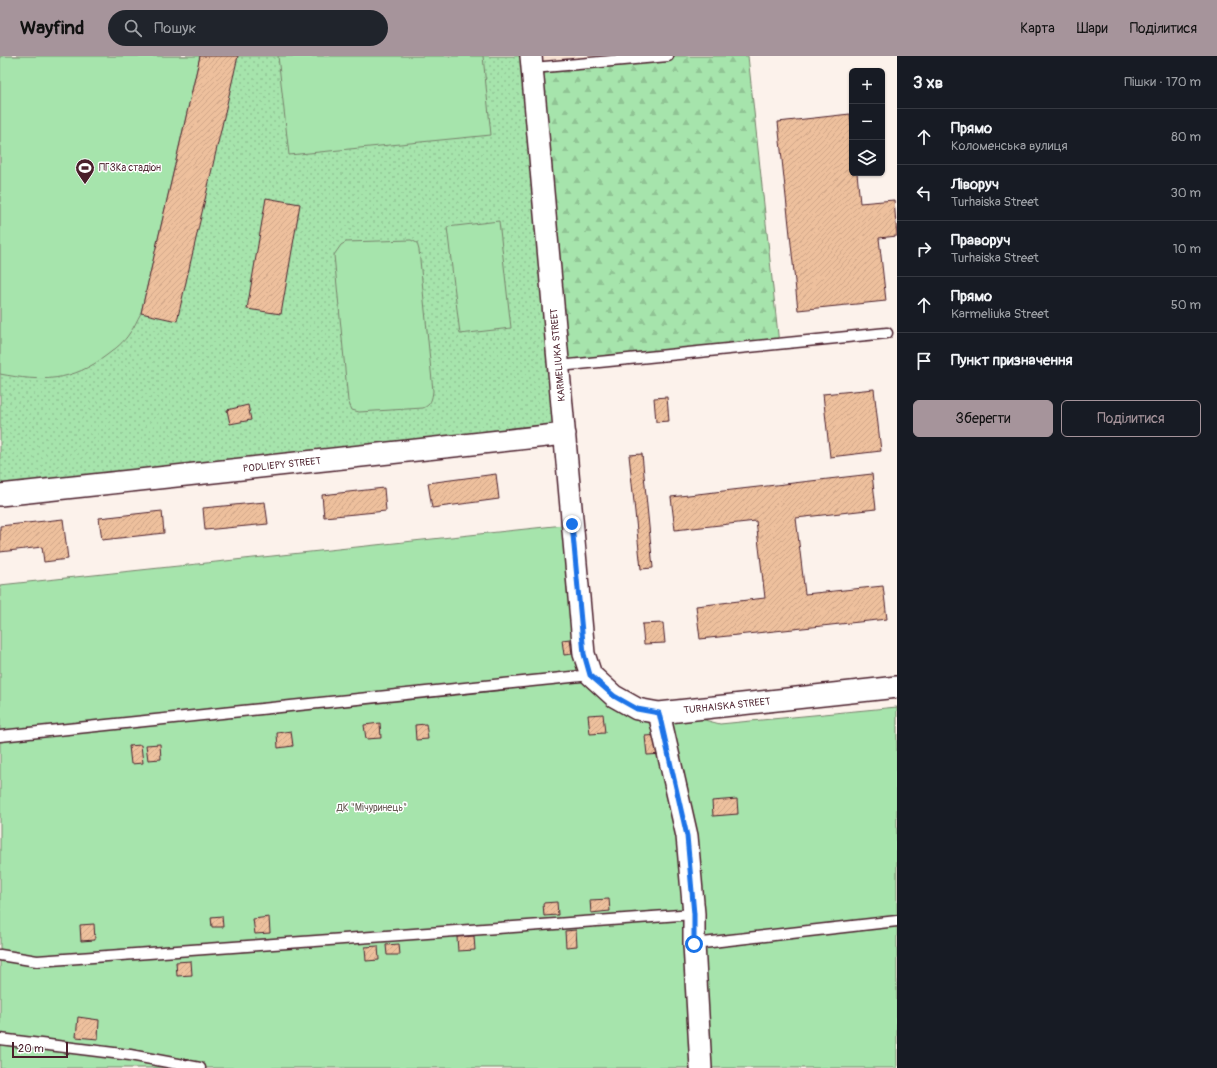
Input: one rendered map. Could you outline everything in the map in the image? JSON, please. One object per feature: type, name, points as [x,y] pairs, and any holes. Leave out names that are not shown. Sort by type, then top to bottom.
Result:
[{"type":"street","name":"KARMELIUKA STREET","points":[[532,62],[584,654],[590,675]]},
{"type":"street","name":"PODLIEPY STREET","points":[[0,495],[565,434]]},
{"type":"street","name":"TURHAISKA STREET","points":[[590,675],[614,696],[637,709],[659,713],[897,687]]},
{"type":"street","points":[[659,713],[687,836],[694,914],[694,944],[701,1068]]},
{"type":"lane","points":[[532,62],[668,56]]},
{"type":"lane","points":[[559,366],[887,332]]},
{"type":"lane","points":[[0,736],[590,675]]},
{"type":"lane","points":[[0,955],[37,961],[694,914]]},
{"type":"lane","points":[[694,944],[897,921]]},
{"type":"lane","points":[[0,1039],[130,1055],[200,1068]]},
{"type":"shaded area","points":[[531,56],[668,56],[533,68]]},
{"type":"green space","points":[[0,56],[531,56],[565,434],[0,495]]},
{"type":"green space","name":"ПГЗКа стадіон","points":[[0,56],[200,56],[141,313],[127,337],[110,353],[94,364],[69,375],[56,378],[43,379],[15,377],[0,374]]},
{"type":"green space","points":[[278,56],[483,56],[491,135],[289,155]]},
{"type":"green space","points":[[668,56],[748,56],[779,344],[559,366],[533,68]]},
{"type":"green space","points":[[499,221],[511,328],[460,334],[447,227]]},
{"type":"green space","points":[[411,240],[417,243],[419,250],[433,391],[432,399],[428,405],[423,408],[359,412],[352,410],[348,401],[334,255],[341,245],[346,242]]},
{"type":"green space","name":"ДК \"Мічуринець\"","points":[[573,524],[584,654],[638,703],[720,724],[897,707],[897,1068],[0,1068],[0,585]]},
{"type":"building","points":[[200,56],[238,56],[177,321],[141,313]]},
{"type":"building","points":[[849,114],[849,176],[857,176],[860,203],[894,200],[897,236],[879,238],[886,301],[798,310],[778,122]]},
{"type":"building","points":[[266,198],[300,204],[281,314],[247,309]]},
{"type":"building","points":[[874,389],[881,451],[830,457],[823,394]]},
{"type":"building","points":[[667,397],[669,421],[656,422],[654,398]]},
{"type":"building","points":[[248,405],[251,420],[230,424],[227,410]]},
{"type":"building","points":[[642,454],[653,568],[641,569],[629,455]]},
{"type":"building","points":[[496,474],[499,499],[432,508],[428,483]]},
{"type":"building","points":[[872,474],[876,509],[796,518],[805,594],[883,586],[887,619],[700,639],[696,606],[765,598],[756,521],[675,530],[671,497]]},
{"type":"building","points":[[384,488],[386,511],[324,517],[322,495]]},
{"type":"building","points":[[265,502],[268,524],[205,530],[203,508]]},
{"type":"building","points":[[162,511],[164,533],[102,540],[99,518]]},
{"type":"building","points":[[63,519],[68,559],[44,562],[42,547],[0,552],[0,526]]},
{"type":"building","points":[[663,623],[665,643],[644,644],[642,624]]},
{"type":"building","points":[[570,639],[572,654],[564,655],[562,640]]},
{"type":"building","points":[[603,714],[605,733],[590,734],[588,715]]},
{"type":"building","points":[[380,723],[381,738],[366,739],[364,725]]},
{"type":"building","points":[[426,724],[428,739],[416,740],[415,725]]},
{"type":"building","points":[[291,731],[293,746],[278,748],[277,733]]},
{"type":"building","points":[[661,735],[663,754],[647,755],[645,736]]},
{"type":"building","points":[[160,744],[161,759],[148,760],[146,745]]},
{"type":"building","points":[[141,745],[143,763],[131,764],[129,746]]},
{"type":"building","points":[[737,799],[738,814],[713,816],[712,801]]},
{"type":"building","points":[[609,899],[610,911],[591,913],[590,900]]},
{"type":"building","points":[[557,902],[558,915],[544,916],[543,903]]},
{"type":"building","points":[[222,916],[223,927],[212,927],[211,917]]},
{"type":"building","points":[[269,917],[270,933],[255,934],[253,919]]},
{"type":"building","points":[[94,924],[95,940],[81,941],[80,925]]},
{"type":"building","points":[[576,930],[577,946],[566,947],[565,931]]},
{"type":"building","points":[[474,936],[475,950],[458,951],[457,937]]},
{"type":"building","points":[[399,944],[400,955],[387,955],[386,945]]},
{"type":"building","points":[[378,946],[379,960],[366,961],[365,947]]},
{"type":"building","points":[[191,961],[192,975],[177,976],[176,962]]},
{"type":"building","points":[[78,1017],[99,1020],[98,1039],[76,1037]]},
{"type":"place","name":"ПГЗКа стадіон","points":[[85,185]]},
{"type":"route","points":[[572,524],[584,654],[590,675],[614,696],[637,709],[659,713],[687,836],[694,914],[694,944]]}]
